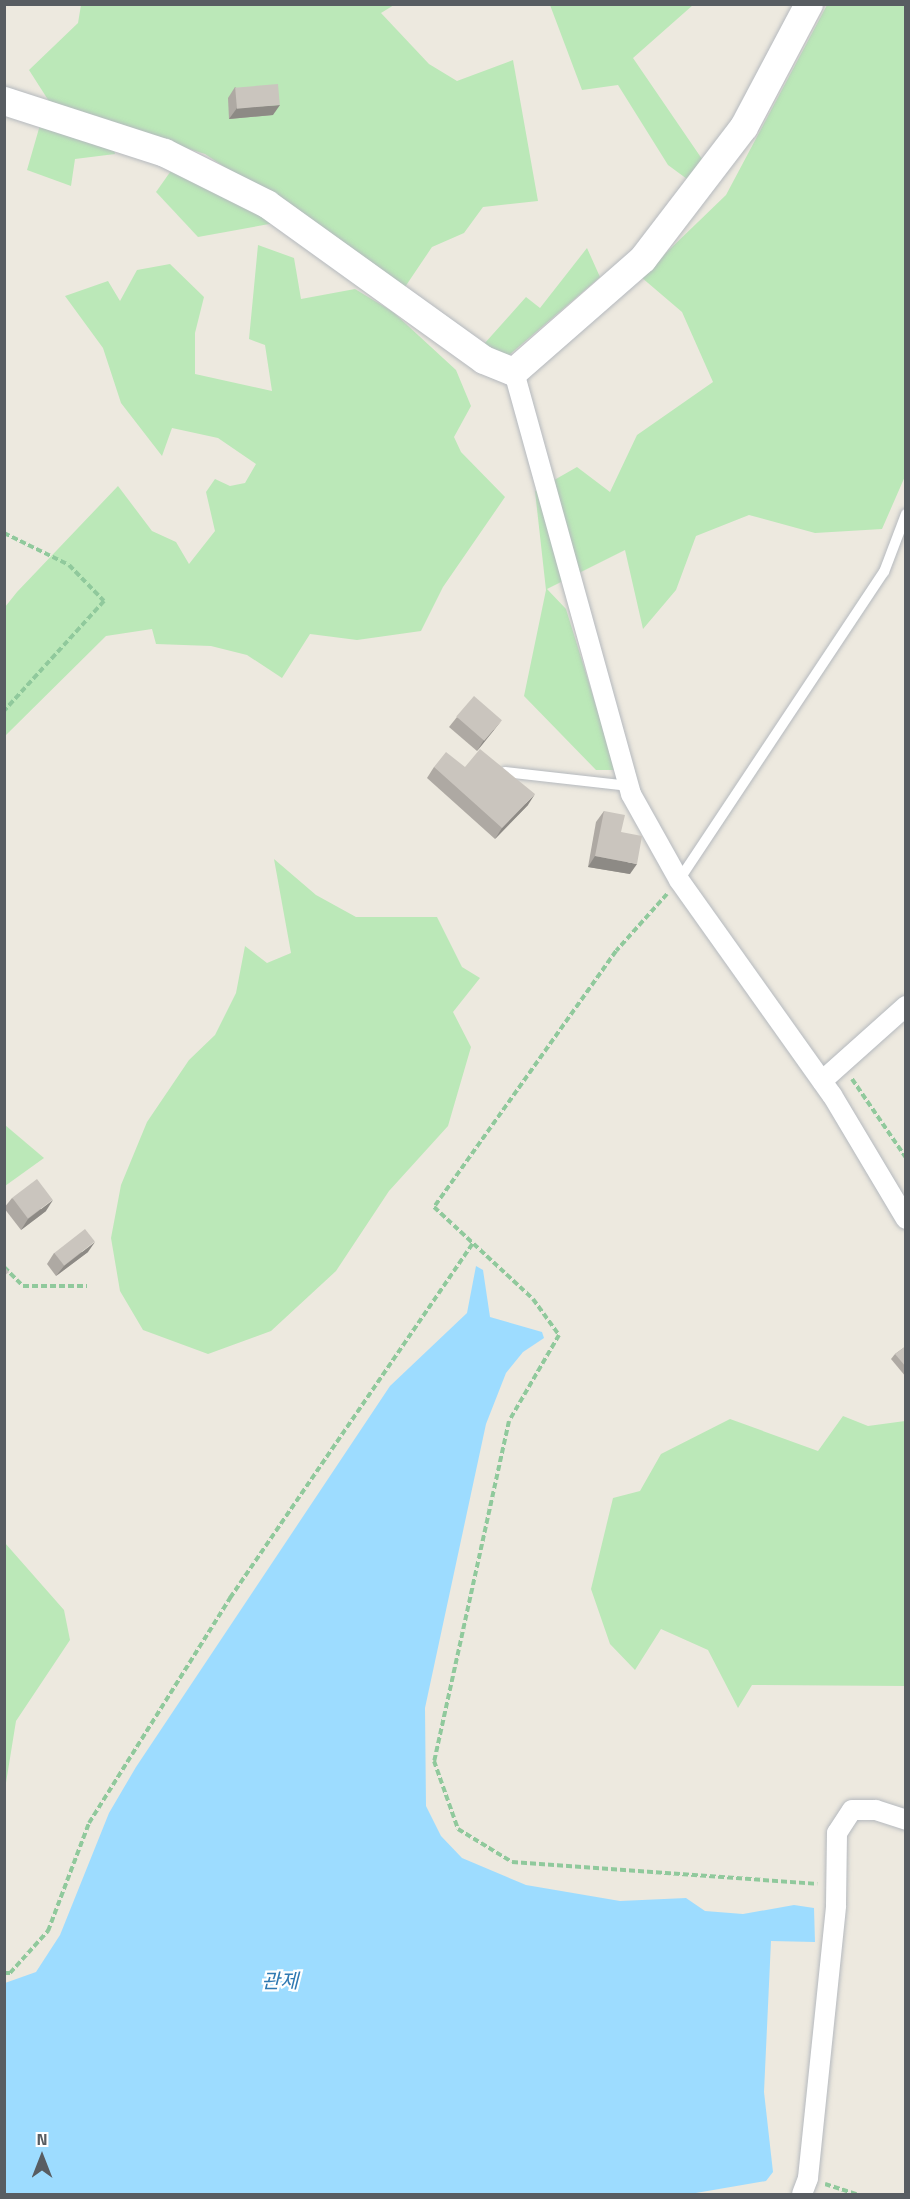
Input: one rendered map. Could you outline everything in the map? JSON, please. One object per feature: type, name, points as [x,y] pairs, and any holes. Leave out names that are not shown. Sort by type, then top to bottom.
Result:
[{"type":"street","points":[[514,372],[643,259],[744,127],[809,4]]},
{"type":"street","points":[[4,101],[165,153],[267,204],[484,360],[514,372]]},
{"type":"street","points":[[514,372],[629,786],[679,880],[822,1081],[906,1219]]},
{"type":"street","points":[[822,1081],[906,1006]]},
{"type":"street","points":[[805,2186],[836,1886],[837,1833],[852,1810],[876,1810],[906,1820]]},
{"type":"lane","points":[[679,880],[878,582],[906,514]]},
{"type":"lane","points":[[505,772],[629,786]]},
{"type":"path","points":[[4,533],[69,565],[104,601],[4,711]]},
{"type":"path","points":[[679,880],[616,951],[434,1207],[533,1299],[559,1335],[509,1421],[434,1761],[458,1828],[512,1862],[836,1886]]},
{"type":"path","points":[[841,1064],[906,1158]]},
{"type":"path","points":[[4,1973],[10,1973],[48,1931],[89,1823],[230,1598],[473,1243]]},
{"type":"path","points":[[4,1267],[23,1286],[87,1286]]},
{"type":"path","points":[[805,2186],[856,2194]]},
{"type":"green space","points":[[81,5],[394,5],[381,13],[429,64],[457,81],[513,60],[538,201],[483,207],[464,233],[432,247],[405,287],[205,154],[52,106],[29,70],[78,23]]},
{"type":"green space","points":[[550,5],[693,5],[633,58],[702,159],[687,179],[668,165],[618,85],[582,90]]},
{"type":"green space","points":[[827,5],[905,5],[906,474],[882,529],[815,533],[749,515],[696,536],[676,590],[643,629],[625,550],[547,589],[566,609],[616,770],[596,770],[524,696],[546,590],[535,491],[577,467],[610,492],[637,435],[713,382],[682,312],[641,277],[726,195]]},
{"type":"green space","points":[[40,125],[113,142],[115,154],[75,159],[71,186],[27,170]]},
{"type":"green space","points":[[173,168],[280,222],[198,237],[156,192]]},
{"type":"green space","points":[[258,245],[294,258],[301,299],[355,289],[393,312],[456,370],[471,406],[454,437],[461,452],[505,497],[443,587],[421,631],[357,640],[310,634],[282,678],[247,655],[211,646],[156,644],[152,629],[106,636],[5,736],[5,607],[17,592],[118,486],[152,531],[176,542],[189,564],[215,531],[206,492],[215,479],[230,486],[245,483],[256,464],[218,438],[172,428],[162,456],[121,403],[103,348],[65,296],[108,281],[120,301],[137,270],[170,264],[204,297],[195,333],[195,374],[272,391],[265,345],[249,339]]},
{"type":"green space","points":[[587,248],[600,277],[508,356],[484,344],[526,297],[540,308]]},
{"type":"green space","points":[[274,859],[316,895],[356,917],[437,917],[462,967],[480,978],[453,1012],[471,1047],[448,1126],[389,1191],[336,1271],[271,1331],[208,1354],[143,1330],[120,1291],[111,1238],[121,1185],[147,1122],[189,1060],[215,1035],[236,993],[245,946],[267,963],[291,953]]},
{"type":"green space","points":[[5,1125],[44,1158],[4,1186]]},
{"type":"green space","points":[[843,1416],[868,1426],[905,1421],[905,1686],[752,1685],[738,1708],[708,1650],[661,1629],[635,1670],[610,1644],[591,1589],[613,1498],[640,1491],[661,1454],[730,1419],[818,1451]]},
{"type":"green space","points":[[5,1543],[64,1610],[70,1640],[16,1721],[5,1789]]},
{"type":"water","name":"관제","points":[[476,1266],[483,1270],[490,1317],[542,1332],[544,1338],[523,1352],[506,1373],[486,1424],[425,1708],[426,1806],[441,1836],[462,1858],[526,1885],[620,1901],[686,1898],[705,1911],[743,1914],[794,1905],[814,1908],[815,1942],[771,1941],[764,2092],[773,2172],[766,2181],[690,2194],[5,2194],[5,1983],[36,1972],[60,1935],[109,1813],[136,1767],[390,1386],[467,1313]]},
{"type":"building","points":[[278,84],[280,105],[237,109],[235,88]]},
{"type":"building","points":[[474,696],[502,720],[484,741],[456,716]]},
{"type":"building","points":[[480,749],[535,794],[502,828],[434,767],[446,752],[465,767]]},
{"type":"building","points":[[604,811],[625,815],[621,832],[642,836],[637,864],[595,856]]},
{"type":"building","points":[[37,1179],[53,1200],[28,1218],[12,1198]]},
{"type":"building","points":[[85,1229],[95,1242],[64,1266],[54,1253]]},
{"type":"building","points":[[4,1266],[9,1272],[4,1276]]},
{"type":"building","points":[[906,1346],[906,1367],[895,1354]]}]
